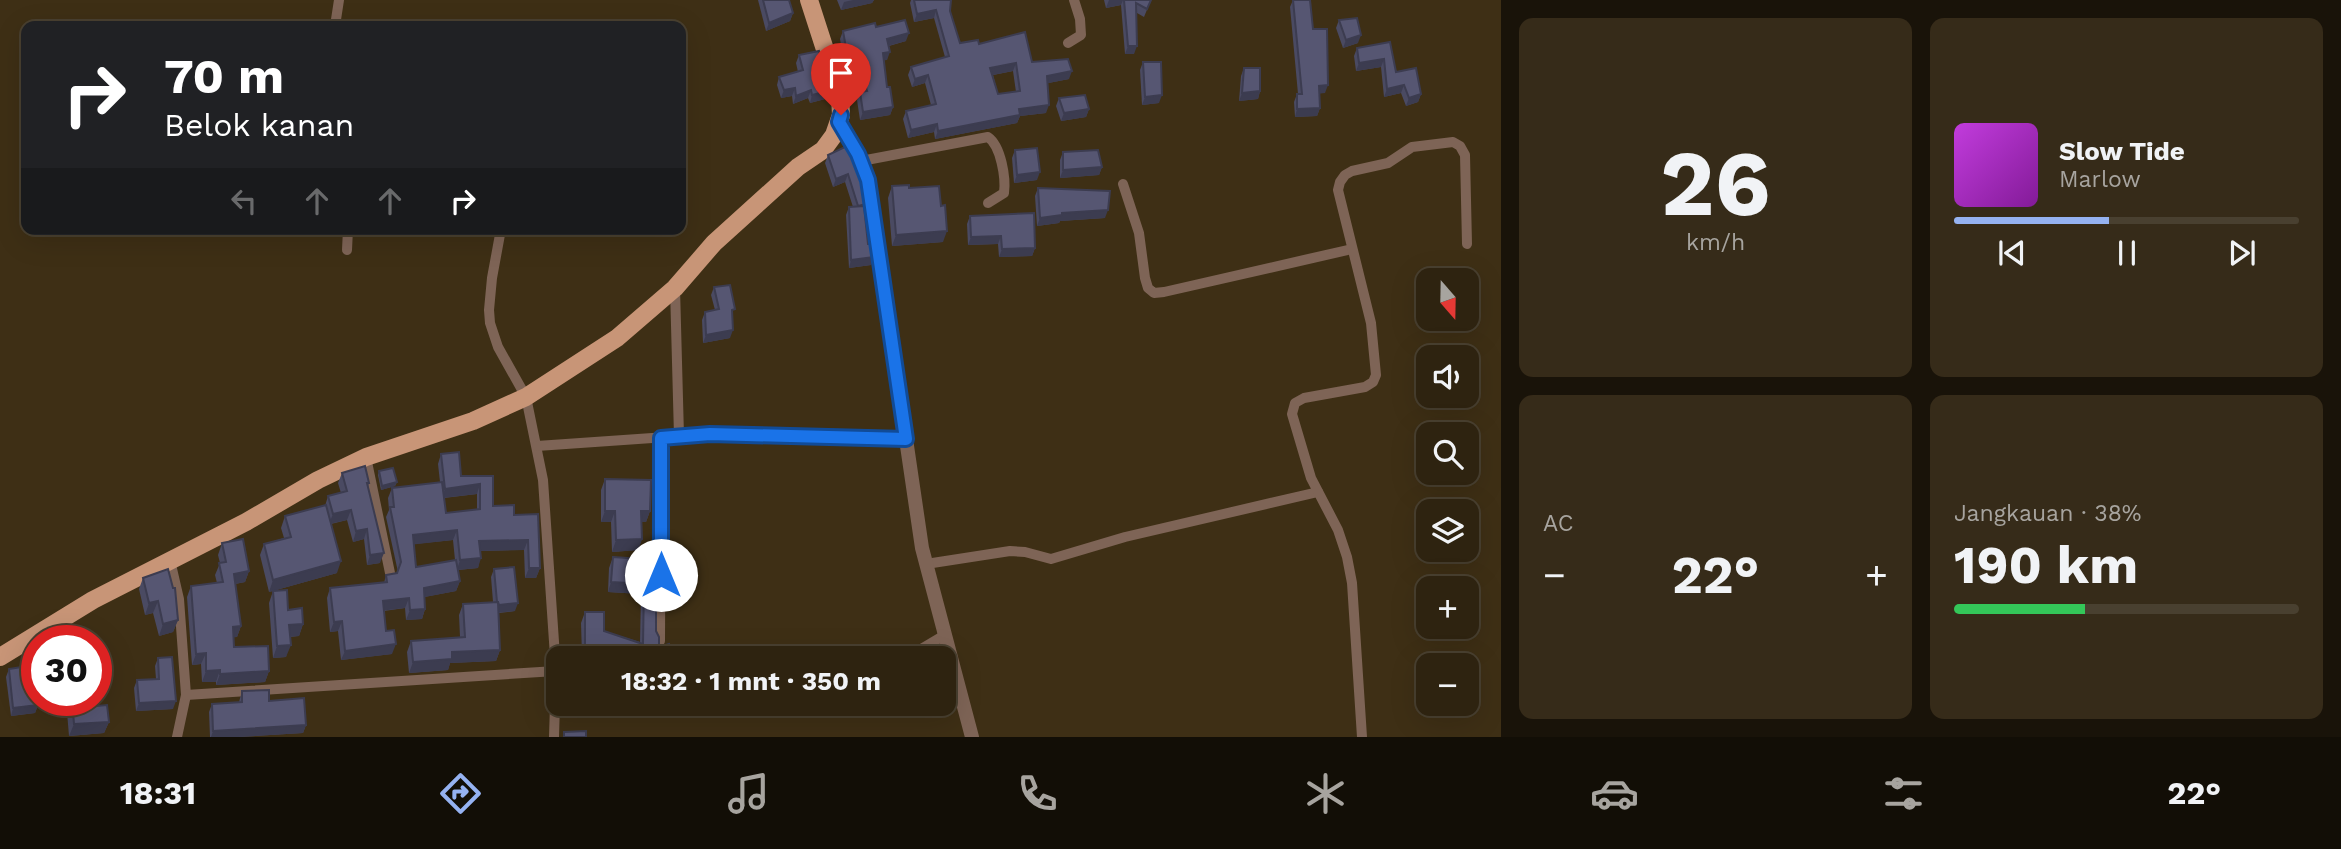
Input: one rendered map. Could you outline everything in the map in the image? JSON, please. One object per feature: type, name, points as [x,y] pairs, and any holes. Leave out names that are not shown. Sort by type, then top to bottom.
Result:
[{"type":"main road","points":[[0,657],[93,600],[246,522],[318,480],[366,457],[473,421],[526,397],[617,338],[675,288],[714,243],[798,167],[823,150],[839,122],[842,107],[840,96],[810,0]]},
{"type":"street","points":[[336,21],[340,0]]},
{"type":"street","points":[[1068,43],[1081,35],[1080,19],[1073,0]]},
{"type":"street","points":[[839,122],[861,161],[868,180],[926,564],[972,737]]},
{"type":"street","points":[[861,161],[988,137],[993,140],[1005,184],[1004,193],[988,203]]},
{"type":"street","points":[[1362,737],[1353,595],[1347,557],[1338,530],[1311,478],[1292,414],[1296,404],[1304,398],[1364,387],[1373,382],[1376,374],[1371,323],[1338,190],[1340,182],[1352,171],[1388,163],[1412,146],[1453,142],[1460,146],[1465,155],[1467,244]]},
{"type":"street","points":[[1123,184],[1139,233],[1145,278],[1148,288],[1154,293],[1352,249]]},
{"type":"street","points":[[347,250],[348,235]]},
{"type":"street","points":[[500,235],[492,278],[490,323],[498,347],[526,397],[537,446],[543,481],[554,646]]},
{"type":"street","points":[[675,288],[679,436]]},
{"type":"street","points":[[537,446],[710,434],[906,439]]},
{"type":"street","points":[[660,641],[661,438]]},
{"type":"street","points":[[366,457],[390,573]]},
{"type":"street","points":[[926,564],[1010,551],[1051,559],[1125,537],[1318,492]]},
{"type":"street","points":[[170,560],[179,599],[186,695],[177,737]]},
{"type":"street","points":[[926,646],[943,636]]},
{"type":"street","points":[[186,695],[546,672]]},
{"type":"street","points":[[554,737],[555,716]]},
{"type":"building","points":[[763,0],[789,0],[793,13],[769,23]]},
{"type":"building","points":[[914,0],[951,0],[950,11],[960,43],[978,40],[979,44],[1025,32],[1032,62],[1068,59],[1072,71],[1047,76],[1049,105],[1019,109],[1020,115],[938,131],[937,124],[911,130],[906,111],[936,104],[928,75],[915,79],[911,67],[949,56],[936,10],[917,14]],"holes":[[[1016,63],[1020,91],[998,94],[990,68]]]},
{"type":"building","points":[[1124,0],[1151,0],[1147,9],[1136,3],[1137,46],[1128,46]]},
{"type":"building","points":[[1293,0],[1310,0],[1313,29],[1327,29],[1328,85],[1319,86],[1320,108],[1297,109],[1297,94],[1302,94]]},
{"type":"building","points":[[1357,18],[1361,35],[1346,40],[1339,20]]},
{"type":"building","points":[[905,20],[909,33],[887,39],[890,52],[883,53],[887,87],[890,87],[893,107],[863,112],[860,92],[867,91],[860,67],[855,68],[849,47],[846,48],[843,31],[875,23],[876,27]]},
{"type":"building","points":[[1390,42],[1396,72],[1416,68],[1421,94],[1409,98],[1404,85],[1387,89],[1384,59],[1359,63],[1357,48]]},
{"type":"building","points":[[819,51],[832,90],[812,95],[811,90],[796,96],[795,88],[784,90],[779,77],[803,70],[799,55]]},
{"type":"building","points":[[1143,62],[1161,62],[1162,95],[1145,97]]},
{"type":"building","points":[[1244,68],[1260,68],[1260,91],[1242,93]]},
{"type":"building","points":[[1085,95],[1089,109],[1064,113],[1059,98]]},
{"type":"building","points":[[849,145],[862,174],[866,204],[858,206],[848,174],[836,179],[828,155]]},
{"type":"building","points":[[1037,148],[1040,172],[1017,175],[1015,150]]},
{"type":"building","points":[[1098,150],[1102,167],[1063,170],[1063,152]]},
{"type":"building","points":[[909,185],[909,188],[939,186],[941,206],[945,205],[947,231],[896,235],[892,186]]},
{"type":"building","points":[[1038,188],[1110,191],[1108,210],[1062,213],[1040,218]]},
{"type":"building","points":[[864,206],[868,244],[872,244],[874,257],[851,260],[849,207]]},
{"type":"building","points":[[1034,213],[1035,248],[1002,249],[1001,236],[971,237],[970,216]]},
{"type":"building","points":[[730,285],[735,309],[732,310],[733,330],[706,335],[705,312],[719,309],[714,287]]},
{"type":"building","points":[[459,452],[461,476],[493,476],[493,506],[514,505],[514,515],[538,514],[540,568],[529,568],[528,540],[479,541],[481,558],[460,560],[457,530],[413,535],[416,567],[456,560],[460,581],[424,588],[425,609],[410,610],[409,598],[383,601],[386,631],[394,630],[396,644],[345,651],[342,621],[334,622],[330,588],[387,582],[386,575],[397,573],[401,562],[390,507],[394,507],[392,488],[442,482],[446,513],[480,509],[480,484],[445,489],[441,454]]},
{"type":"building","points":[[365,466],[384,553],[370,555],[367,529],[356,531],[351,510],[333,514],[328,496],[347,491],[342,473]]},
{"type":"building","points":[[393,468],[397,482],[382,486],[379,471]]},
{"type":"building","points":[[605,479],[651,480],[650,511],[641,511],[642,539],[616,540],[615,511],[605,511]]},
{"type":"building","points":[[326,505],[341,561],[273,580],[264,544],[291,537],[285,516]]},
{"type":"building","points":[[243,539],[249,571],[234,574],[241,626],[233,627],[234,647],[268,646],[269,671],[220,674],[220,670],[206,671],[206,653],[196,654],[191,586],[223,582],[219,563],[226,562],[222,543]]},
{"type":"building","points":[[613,557],[656,560],[656,631],[659,646],[585,646],[585,612],[604,612],[604,631],[643,644],[644,584],[611,582]]},
{"type":"building","points":[[514,567],[518,603],[499,605],[494,569]]},
{"type":"building","points":[[168,569],[175,588],[178,620],[163,624],[158,601],[149,603],[143,578]]},
{"type":"building","points":[[287,590],[288,610],[302,608],[303,624],[289,625],[291,645],[277,646],[273,591]]},
{"type":"building","points":[[498,602],[500,650],[452,652],[452,659],[413,662],[411,641],[465,637],[463,604]]},
{"type":"building","points":[[172,657],[176,701],[139,703],[137,680],[159,679],[158,658]]},
{"type":"building","points":[[21,667],[21,707],[13,708],[9,669]]},
{"type":"building","points":[[269,690],[269,701],[304,698],[306,725],[213,731],[212,704],[242,702],[242,691]]},
{"type":"building","points":[[73,716],[108,716],[109,722],[74,724]]},
{"type":"building","points":[[586,731],[586,737],[564,737],[564,732]]},
{"type":"route","points":[[661,575],[661,438],[710,434],[906,439],[868,180],[858,154],[839,122],[841,115]]}]
